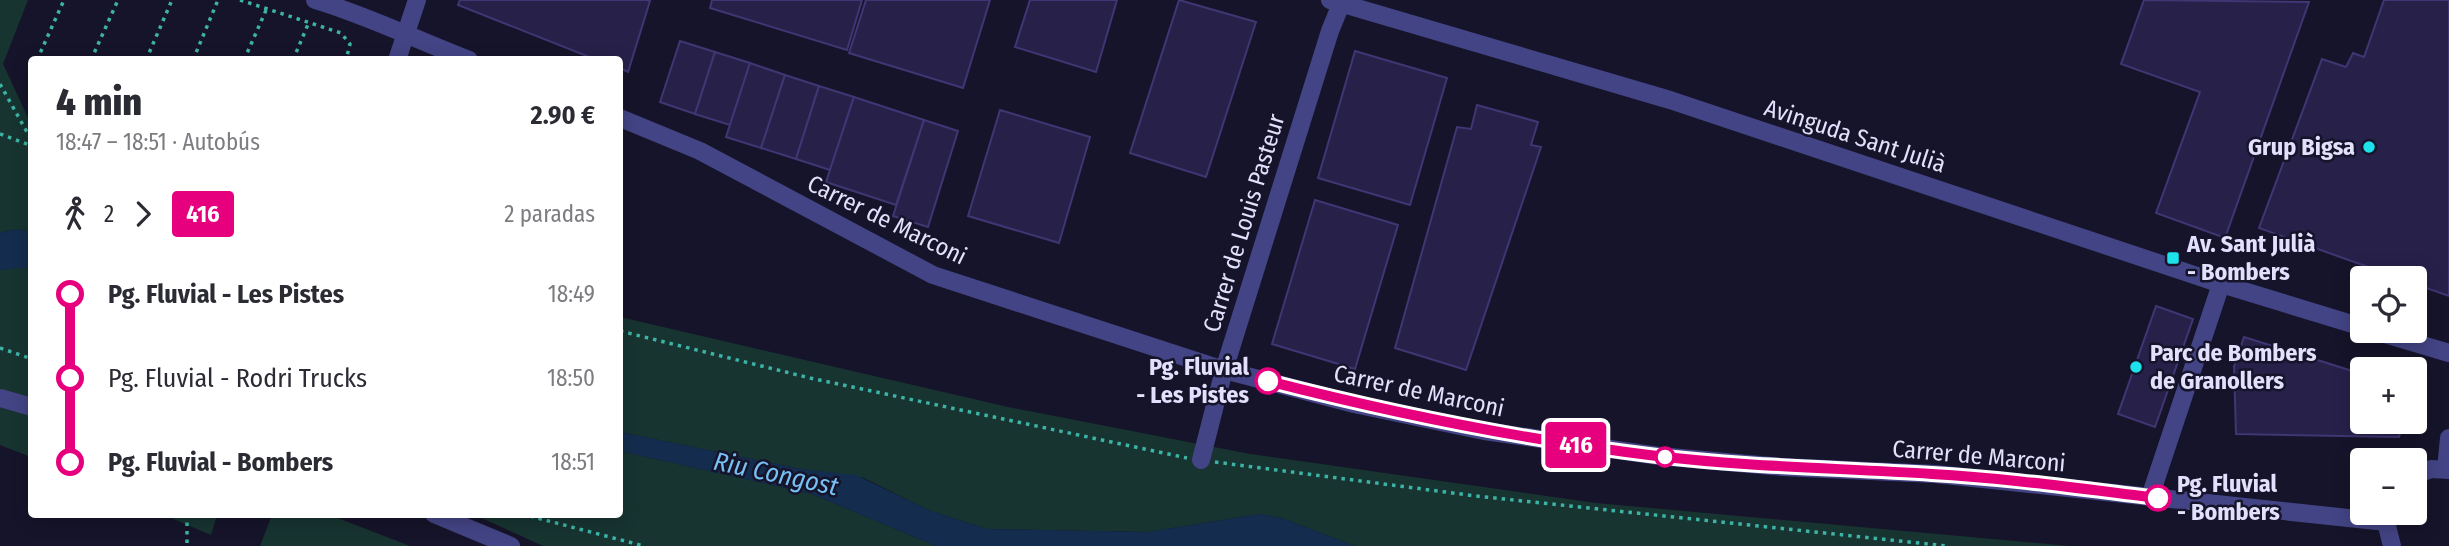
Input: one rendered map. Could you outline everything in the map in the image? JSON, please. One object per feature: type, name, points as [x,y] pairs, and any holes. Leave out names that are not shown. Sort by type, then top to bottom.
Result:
[{"type":"street","points":[[315,0],[372,18],[459,56]]},
{"type":"street","points":[[399,56],[417,0]]},
{"type":"street","name":"Avinguda Sant Julià","points":[[1336,2],[1670,100],[2221,284],[2350,323]]},
{"type":"street","name":"Carrer de Louis Pasteur","points":[[1202,460],[1224,370],[1330,31],[1336,2]]},
{"type":"street","name":"Carrer de Marconi","points":[[623,119],[700,151],[933,275],[1224,370],[1354,404],[1484,431],[1604,449],[1782,467],[1935,474],[2150,497],[2350,514]]},
{"type":"street","points":[[2150,497],[2221,284]]},
{"type":"street","points":[[2414,343],[2449,354]]},
{"type":"street","points":[[0,398],[28,406]]},
{"type":"street","points":[[2427,473],[2448,469],[2449,438]]},
{"type":"street","points":[[443,518],[511,546]]},
{"type":"street","points":[[2388,525],[2392,546]]},
{"type":"path","points":[[39,56],[64,0]]},
{"type":"path","points":[[93,56],[118,0]]},
{"type":"path","points":[[148,56],[172,0]]},
{"type":"path","points":[[194,56],[218,0]]},
{"type":"path","points":[[240,0],[345,35],[350,44],[347,56]]},
{"type":"path","points":[[246,56],[267,8]]},
{"type":"path","points":[[295,56],[309,22]]},
{"type":"path","points":[[0,84],[28,136]]},
{"type":"path","points":[[0,134],[28,142]]},
{"type":"path","points":[[623,332],[810,378],[1202,460],[1476,496],[1947,546]]},
{"type":"path","points":[[0,348],[28,358]]},
{"type":"path","points":[[187,518],[187,546]]},
{"type":"path","points":[[537,518],[644,546]]},
{"type":"green space","points":[[0,0],[28,0],[3,64],[28,118],[28,231],[16,229],[0,233]]},
{"type":"green space","points":[[28,267],[28,456],[0,445],[0,270]]},
{"type":"green space","points":[[623,318],[1008,407],[1250,454],[1596,503],[2070,546],[1355,546],[1284,519],[1260,514],[1148,532],[986,529],[928,510],[864,478],[801,469],[623,433]]},
{"type":"green space","points":[[623,452],[812,494],[936,546],[543,546],[482,518],[623,518]]},
{"type":"green space","points":[[171,518],[216,518],[211,535]]},
{"type":"green space","points":[[271,518],[338,518],[410,546],[260,546]]},
{"type":"water","points":[[16,229],[28,231],[28,267],[0,270],[0,233]]},
{"type":"water","name":"Riu Congost","points":[[623,433],[801,469],[856,475],[928,510],[986,529],[1148,532],[1260,514],[1284,519],[1355,546],[936,546],[812,494],[623,452]]},
{"type":"building","points":[[460,0],[650,1],[628,72],[623,70],[623,56],[587,56],[458,5]]},
{"type":"building","points":[[712,0],[862,0],[847,50],[710,8]]},
{"type":"building","points":[[866,0],[990,0],[963,88],[849,53]]},
{"type":"building","points":[[1030,0],[1117,0],[1096,72],[1015,47]]},
{"type":"building","points":[[1179,0],[1256,22],[1206,177],[1130,153]]},
{"type":"building","points":[[2144,0],[2309,2],[2225,238],[2156,213],[2200,92],[2121,64]]},
{"type":"building","name":"Grup Bigsa","points":[[2384,0],[2449,0],[2449,296],[2427,288],[2427,266],[2365,266],[2259,228],[2322,59],[2346,67],[2353,53],[2364,57]]},
{"type":"building","points":[[680,41],[715,52],[695,114],[660,102]]},
{"type":"building","points":[[1355,51],[1447,78],[1410,205],[1318,178]]},
{"type":"building","points":[[715,52],[750,63],[730,125],[695,114]]},
{"type":"building","points":[[750,63],[785,75],[761,148],[726,137]]},
{"type":"building","points":[[785,75],[819,86],[796,159],[761,148]]},
{"type":"building","points":[[819,86],[854,97],[830,170],[796,159]]},
{"type":"building","points":[[854,97],[924,120],[896,205],[826,182]]},
{"type":"building","points":[[1477,105],[1538,122],[1531,145],[1541,147],[1466,370],[1395,348],[1457,127],[1471,129]]},
{"type":"building","points":[[1000,110],[1090,137],[1059,243],[968,216]]},
{"type":"building","points":[[924,120],[958,131],[928,227],[893,216]]},
{"type":"building","points":[[1315,200],[1398,225],[1355,369],[1272,344]]},
{"type":"building","points":[[2156,306],[2193,319],[2155,427],[2118,414]]},
{"type":"building","points":[[2244,337],[2350,370],[2350,434],[2400,434],[2399,437],[2236,434],[2234,367]]},
{"type":"bus line","name":"416","points":[[1268,381],[1354,404],[1484,431],[1658,456],[1782,467],[1935,474],[2158,498]]},
{"type":"place","name":"Grup Bigsa","points":[[2369,147]]},
{"type":"place","name":"Av. Sant Julià - Bombers","points":[[2173,258]]},
{"type":"place","name":"Parc de Bombers de Granollers","points":[[2136,367]]},
{"type":"place","name":"Pg. Fluvial - Les Pistes","points":[[1268,381]]},
{"type":"place","name":"Pg. Fluvial - Bombers","points":[[2158,498]]}]
